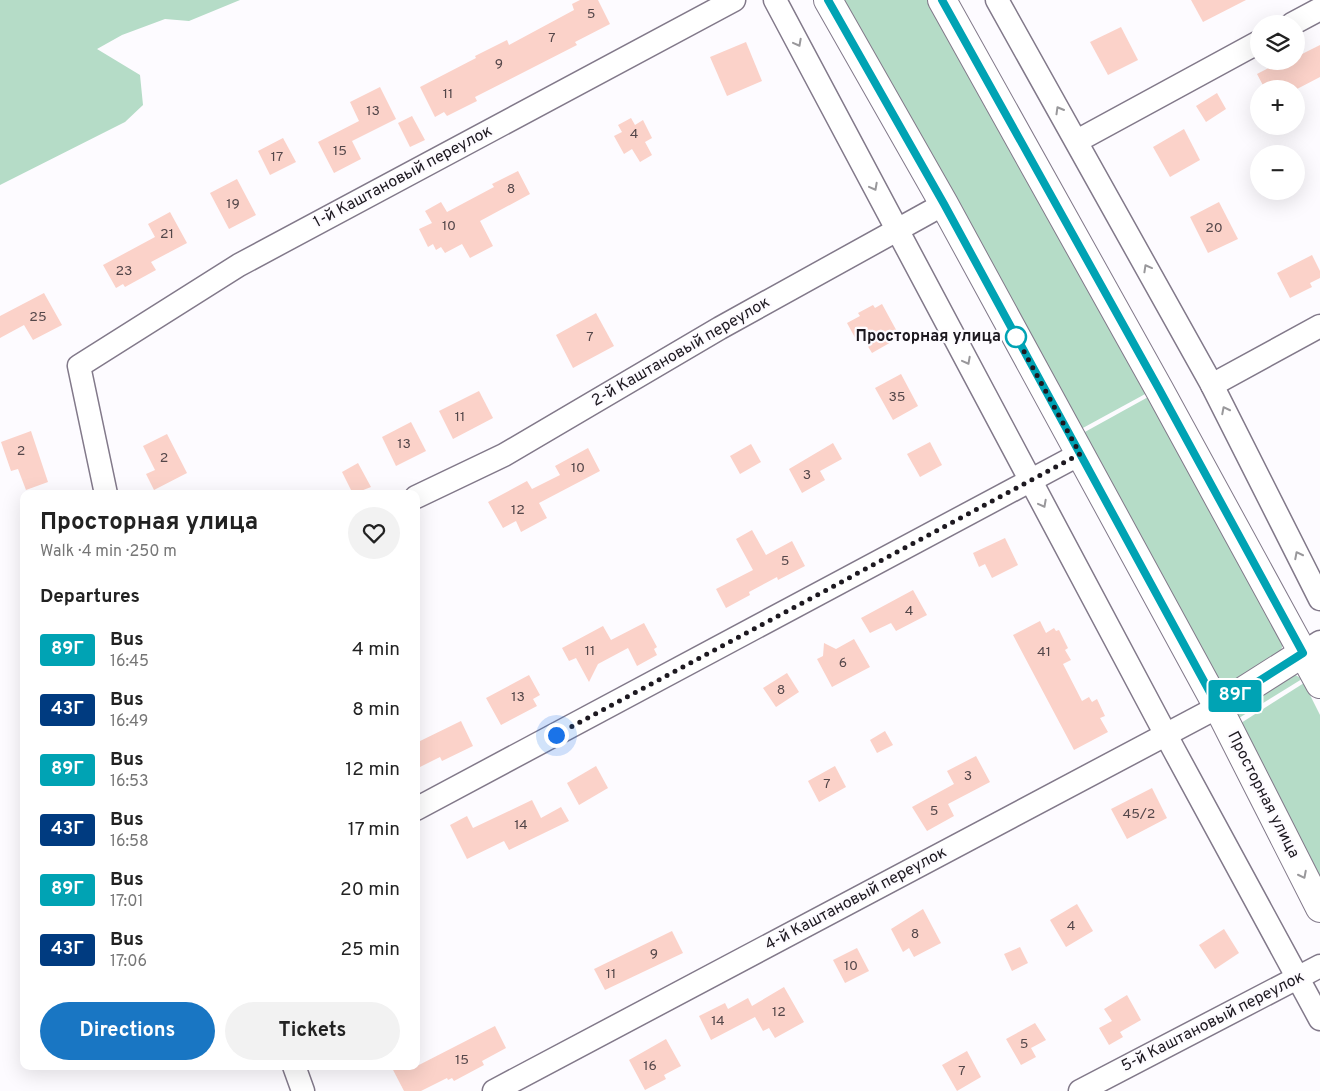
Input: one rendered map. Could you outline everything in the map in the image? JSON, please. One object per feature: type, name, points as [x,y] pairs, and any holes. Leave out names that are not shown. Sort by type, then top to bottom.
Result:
[{"type":"main road","name":"Просторная улица","points":[[828,0],[944,204],[1218,707],[1320,908]]},
{"type":"main road","points":[[942,0],[1159,389],[1311,647],[1320,684]]},
{"type":"main road","points":[[1218,707],[1311,647]]},
{"type":"street","name":"1-й Каштановый переулок","points":[[105,490],[80,366],[239,265],[734,0]]},
{"type":"street","points":[[775,0],[1030,481],[1320,1019]]},
{"type":"street","points":[[996,0],[1077,141],[1212,385],[1320,599]]},
{"type":"street","points":[[1305,17],[1320,9]]},
{"type":"street","points":[[1077,141],[1250,47]]},
{"type":"street","name":"2-й Каштановый переулок","points":[[420,495],[504,455],[720,328],[944,204]]},
{"type":"street","points":[[1212,385],[1320,326]]},
{"type":"street","points":[[420,808],[1080,454]]},
{"type":"street","name":"4-й Каштановый переулок","points":[[494,1091],[1218,707]]},
{"type":"street","name":"5-й Каштановый переулок","points":[[1080,1091],[1320,966]]},
{"type":"street","points":[[295,1070],[302,1091]]},
{"type":"green space","points":[[0,0],[240,0],[189,21],[165,19],[122,35],[97,49],[140,75],[143,105],[125,122],[0,185]]},
{"type":"green space","points":[[842,0],[929,0],[1147,393],[1081,429]]},
{"type":"green space","points":[[1150,396],[1283,644],[1280,654],[1228,684],[1217,679],[1083,433]]},
{"type":"green space","points":[[1294,674],[1302,679],[1239,718],[1238,709]]},
{"type":"green space","points":[[1304,683],[1320,715],[1320,879],[1241,723]]},
{"type":"building","points":[[580,0],[598,0],[610,24],[575,42],[577,45],[475,97],[477,101],[447,116],[444,112],[435,117],[420,87],[507,40],[509,45],[574,10],[572,4]]},
{"type":"building","points":[[1191,0],[1246,0],[1203,22]]},
{"type":"building","points":[[1121,27],[1138,60],[1108,75],[1090,42]]},
{"type":"building","points":[[746,42],[762,81],[727,96],[710,57]]},
{"type":"building","points":[[1320,45],[1320,77],[1305,85],[1305,80],[1260,80],[1257,74],[1265,70],[1305,70],[1305,52]]},
{"type":"building","points":[[380,87],[396,119],[352,141],[361,159],[334,173],[318,142],[359,121],[350,102]]},
{"type":"building","points":[[1217,93],[1226,109],[1206,122],[1196,106]]},
{"type":"building","points":[[412,116],[425,140],[410,147],[398,123]]},
{"type":"building","points":[[631,118],[635,125],[643,120],[652,138],[645,142],[652,155],[640,162],[632,149],[624,154],[614,136],[622,132],[618,125]]},
{"type":"building","points":[[1184,129],[1200,160],[1170,177],[1153,147]]},
{"type":"building","points":[[283,138],[296,162],[270,175],[258,151]]},
{"type":"building","points":[[518,171],[530,194],[480,221],[493,246],[470,258],[462,244],[445,253],[441,247],[436,250],[433,244],[428,247],[419,229],[432,223],[425,211],[441,202],[447,212],[494,187],[492,184]]},
{"type":"building","points":[[237,179],[256,215],[229,229],[210,193]]},
{"type":"building","points":[[1219,202],[1238,239],[1208,253],[1190,217]]},
{"type":"building","points":[[170,212],[187,243],[151,262],[156,270],[125,287],[123,284],[116,288],[103,265],[155,237],[148,224]]},
{"type":"building","points":[[1312,255],[1320,271],[1320,278],[1310,283],[1312,287],[1290,298],[1277,273]]},
{"type":"building","points":[[44,293],[62,325],[33,340],[24,325],[0,338],[0,316]]},
{"type":"building","points":[[882,304],[900,337],[872,353],[864,340],[858,343],[847,323],[860,316],[858,313],[873,305],[875,308]]},
{"type":"building","points":[[596,313],[614,346],[573,368],[556,335]]},
{"type":"building","points":[[901,374],[918,406],[893,420],[875,388]]},
{"type":"building","points":[[479,391],[493,418],[453,439],[439,411]]},
{"type":"building","points":[[411,422],[426,451],[396,466],[382,437]]},
{"type":"building","points":[[31,431],[48,482],[26,490],[18,469],[11,471],[1,442]]},
{"type":"building","points":[[167,434],[187,473],[154,490],[146,474],[155,470],[143,446]]},
{"type":"building","points":[[930,442],[942,465],[920,477],[907,454]]},
{"type":"building","points":[[833,443],[842,459],[820,471],[825,480],[802,493],[789,469]]},
{"type":"building","points":[[751,444],[761,462],[740,474],[730,456]]},
{"type":"building","points":[[588,448],[600,471],[539,503],[547,518],[521,532],[516,521],[503,528],[488,502],[527,481],[532,489],[560,475],[555,466]]},
{"type":"building","points":[[358,463],[371,487],[363,490],[351,490],[342,472]]},
{"type":"building","points":[[752,530],[766,555],[792,541],[805,566],[778,580],[777,577],[749,592],[750,595],[726,608],[716,589],[753,570],[736,539]]},
{"type":"building","points":[[1005,538],[1018,565],[992,578],[985,564],[979,567],[973,553]]},
{"type":"building","points":[[913,590],[927,615],[896,631],[891,623],[870,633],[861,618]]},
{"type":"building","points":[[1040,621],[1046,633],[1054,628],[1056,631],[1059,630],[1068,648],[1065,650],[1071,660],[1063,664],[1082,701],[1089,697],[1092,702],[1097,699],[1105,716],[1100,718],[1108,732],[1074,750],[1013,635]]},
{"type":"building","points":[[644,623],[657,647],[654,649],[657,655],[637,666],[628,648],[598,664],[589,682],[576,658],[569,661],[562,648],[603,626],[611,640]]},
{"type":"building","points":[[854,639],[870,667],[832,687],[817,659],[823,656],[824,643],[836,649]]},
{"type":"building","points":[[787,673],[799,692],[776,707],[763,688]]},
{"type":"building","points":[[529,675],[540,695],[533,699],[537,706],[501,725],[486,698]]},
{"type":"building","points":[[461,721],[473,746],[442,761],[440,757],[420,767],[420,741]]},
{"type":"building","points":[[885,731],[893,745],[877,753],[870,740]]},
{"type":"building","points":[[976,756],[990,782],[948,804],[954,816],[927,831],[912,807],[954,784],[947,771]]},
{"type":"building","points":[[596,766],[608,788],[579,805],[567,783]]},
{"type":"building","points":[[835,766],[846,787],[819,802],[808,781]]},
{"type":"building","points":[[1152,788],[1167,818],[1127,839],[1111,809]]},
{"type":"building","points":[[532,800],[541,818],[561,807],[569,821],[509,850],[504,841],[467,859],[450,825],[467,816],[473,828]]},
{"type":"building","points":[[1077,904],[1093,931],[1066,947],[1050,920]]},
{"type":"building","points":[[923,909],[941,943],[914,957],[909,948],[903,952],[891,929]]},
{"type":"building","points":[[1224,929],[1239,953],[1215,969],[1199,945]]},
{"type":"building","points":[[672,931],[683,953],[605,990],[594,969]]},
{"type":"building","points":[[1020,947],[1028,963],[1012,971],[1004,954]]},
{"type":"building","points":[[857,948],[869,971],[845,983],[833,960]]},
{"type":"building","points":[[784,987],[804,1022],[775,1038],[769,1028],[763,1031],[755,1017],[711,1040],[699,1016],[725,1003],[728,1009],[748,998],[752,1006]]},
{"type":"building","points":[[1127,995],[1141,1020],[1120,1032],[1123,1037],[1109,1045],[1099,1028],[1112,1021],[1104,1009]]},
{"type":"building","points":[[1035,1023],[1046,1040],[1031,1048],[1036,1057],[1021,1065],[1006,1039]]},
{"type":"building","points":[[495,1026],[506,1048],[482,1061],[484,1065],[454,1081],[452,1078],[448,1080],[447,1078],[421,1091],[404,1091],[393,1070],[420,1070],[420,1064]]},
{"type":"building","points":[[666,1039],[681,1066],[664,1075],[666,1079],[645,1090],[629,1060]]},
{"type":"building","points":[[967,1051],[981,1077],[957,1091],[942,1065]]},
{"type":"bus line","name":"89Г","points":[[828,0],[876,81],[944,204],[1218,707],[1303,653],[1159,389],[942,0]]},
{"type":"place","name":"Просторная улица","points":[[1016,337]]},
{"type":"route","points":[[556,735],[1080,454],[1016,337]]}]
